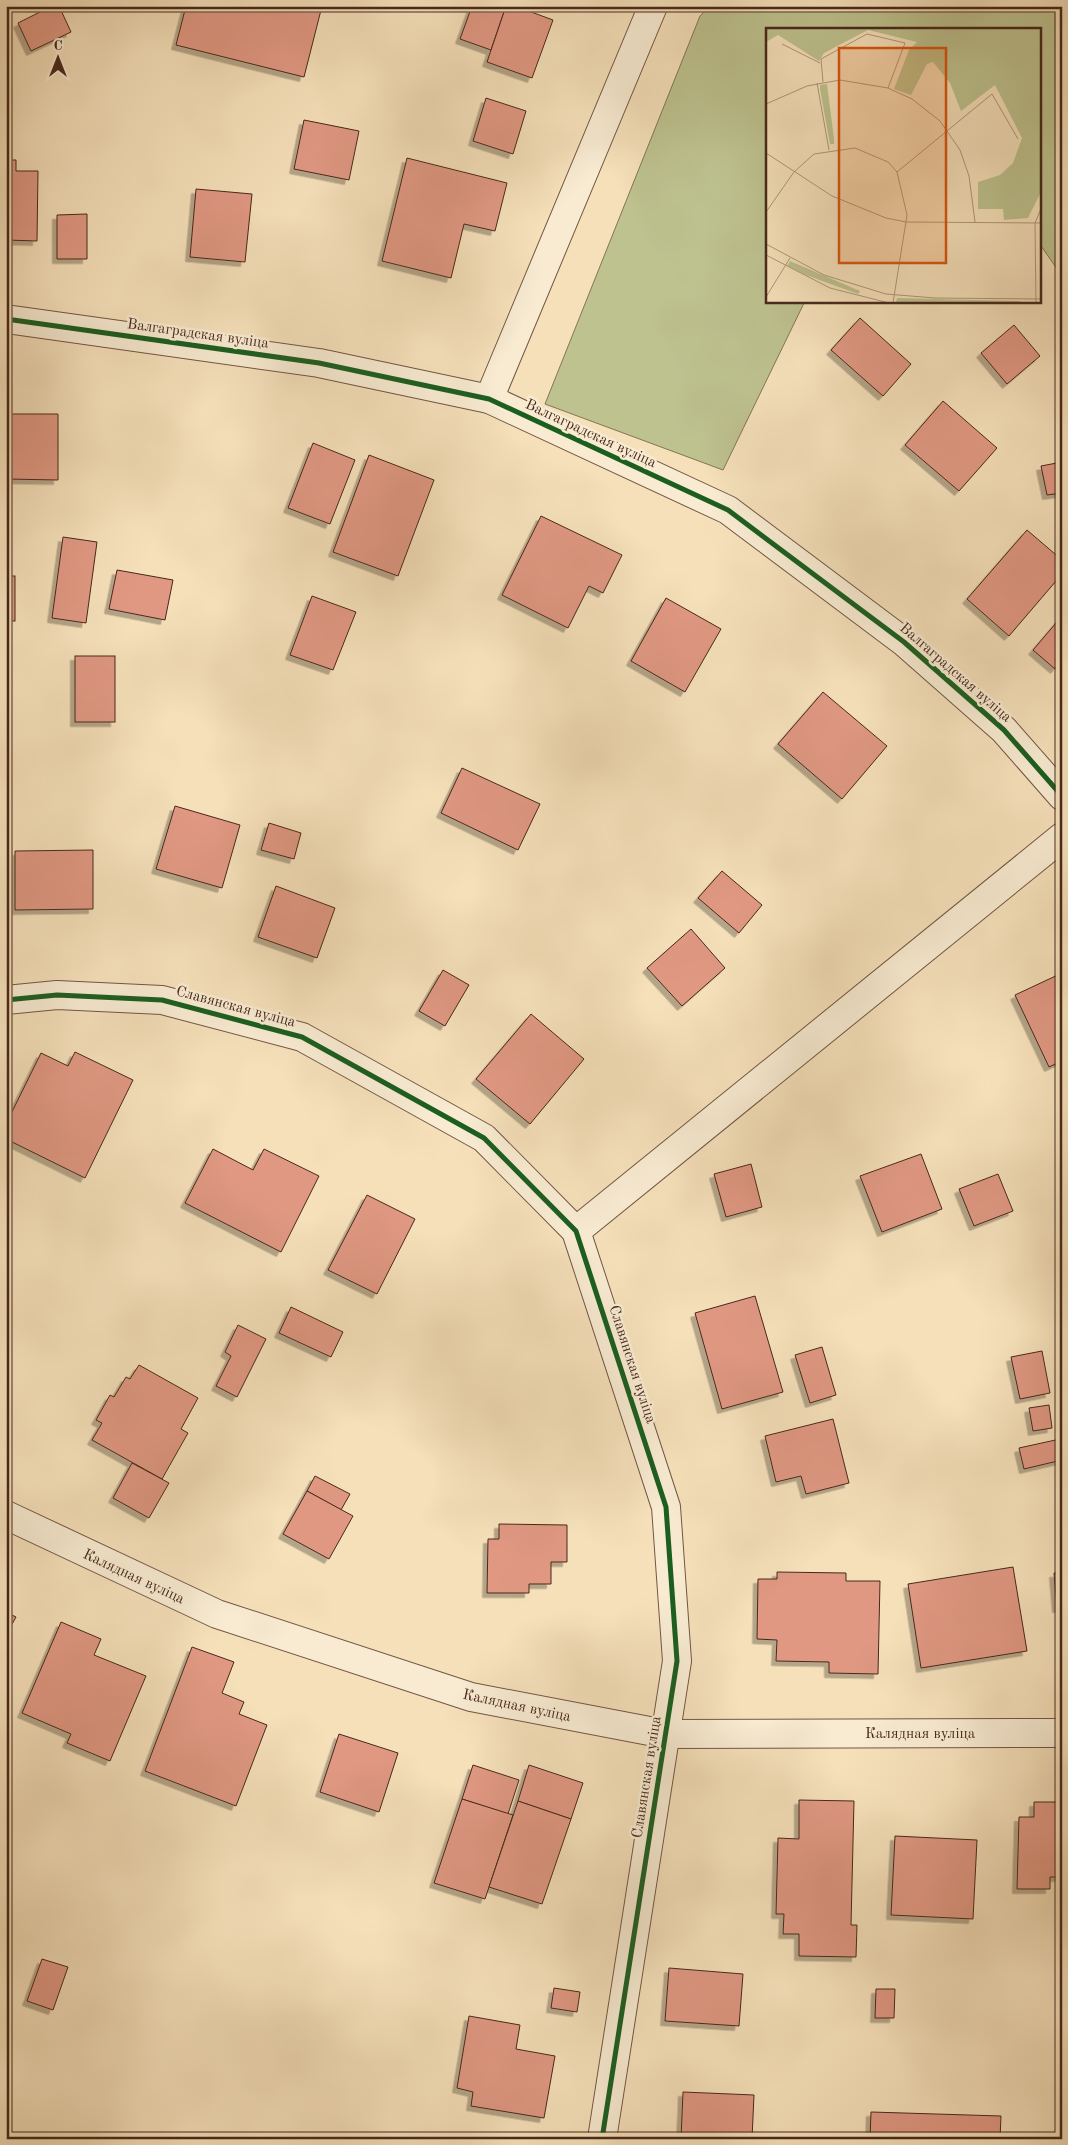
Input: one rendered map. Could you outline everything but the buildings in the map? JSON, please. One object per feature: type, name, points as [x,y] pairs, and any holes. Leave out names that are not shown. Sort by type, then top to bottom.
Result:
[{"type":"street","points":[[489,399],[653,6]]},
{"type":"street","name":"Валгаградская вуліца","points":[[6,319],[319,363],[489,399],[728,510],[904,642],[1004,730],[1062,796]]},
{"type":"street","points":[[576,1231],[1062,837]]},
{"type":"street","name":"Славянская вуліца","points":[[6,1000],[57,995],[162,1000],[302,1037],[484,1138],[576,1231],[666,1507],[677,1661],[664,1734],[602,2139]]},
{"type":"street","name":"Калядная вуліца","points":[[6,1515],[217,1614],[470,1697],[664,1734],[1062,1732]]},
{"type":"green space","points":[[711,6],[1062,6],[1062,276],[1040,244],[1040,28],[766,28],[766,302],[805,302],[723,470],[545,404],[700,16]]},
{"type":"cycle path","points":[[6,319],[319,363],[489,399],[728,510],[904,642],[1004,730],[1062,796]]},
{"type":"cycle path","points":[[6,1000],[57,995],[162,1000],[302,1037],[484,1138],[576,1231],[666,1507],[677,1661],[602,2139]]}]
